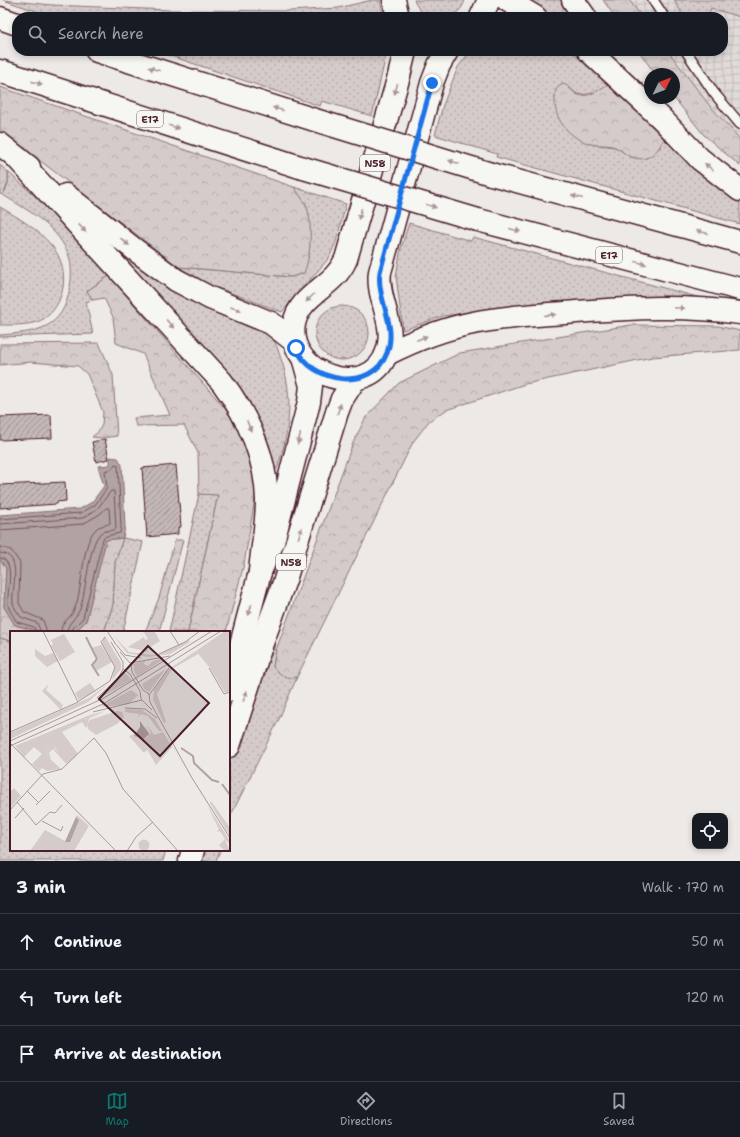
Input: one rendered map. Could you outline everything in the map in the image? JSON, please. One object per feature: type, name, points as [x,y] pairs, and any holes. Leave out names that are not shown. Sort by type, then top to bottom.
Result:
[{"type":"main road","points":[[394,0],[397,12]]},
{"type":"main road","points":[[483,12],[489,0]]},
{"type":"main road","points":[[507,0],[527,12]]},
{"type":"main road","points":[[572,0],[581,12]]},
{"type":"main road","points":[[0,18],[12,22]]},
{"type":"main road","points":[[113,56],[492,174],[740,242]]},
{"type":"main road","name":"N58","points":[[387,354],[380,364],[371,372],[355,379],[331,378],[322,374],[300,356],[294,341],[294,324],[301,308],[312,295],[335,278],[346,260],[404,56]]},
{"type":"main road","points":[[387,354],[390,341],[390,327],[379,286],[380,272],[432,83],[444,56]]},
{"type":"main road","points":[[594,56],[662,119],[700,159],[740,190]]},
{"type":"main road","points":[[615,56],[643,90],[662,119]]},
{"type":"main road","name":"E17","points":[[0,70],[300,167],[478,220],[740,289]]},
{"type":"main road","points":[[0,144],[176,280],[210,298],[271,323],[294,341]]},
{"type":"main road","points":[[17,158],[207,365],[238,404],[255,439],[266,484],[266,529],[260,572]]},
{"type":"main road","points":[[387,354],[412,342],[474,322],[633,308],[696,308],[740,313]]},
{"type":"main road","name":"N58","points":[[230,686],[260,572],[273,542],[308,402],[311,386],[304,360]]},
{"type":"main road","name":"N58","points":[[230,743],[261,646],[285,580],[337,412],[342,399],[355,379]]},
{"type":"main road","points":[[190,861],[193,851]]},
{"type":"lane","points":[[653,0],[661,12]]},
{"type":"lane","points":[[689,56],[714,93],[740,124]]},
{"type":"shaded area","points":[[629,0],[740,0],[740,139],[709,105],[672,56],[728,56],[728,12],[638,12]]},
{"type":"green space","points":[[3,0],[52,5],[169,10],[290,11],[338,8],[372,0],[380,0],[383,12],[39,12]]},
{"type":"green space","points":[[414,0],[465,0],[457,12],[422,12]]},
{"type":"green space","points":[[524,0],[564,0],[573,12],[546,12]]},
{"type":"green space","points":[[603,0],[629,0],[638,12],[611,12]]},
{"type":"green space","points":[[674,0],[740,0],[740,17],[728,12],[711,8],[709,12],[681,12]]},
{"type":"green space","points":[[171,56],[386,56],[372,116],[322,101],[320,106]]},
{"type":"green space","points":[[467,56],[577,56],[610,82],[599,90],[586,94],[577,94],[569,87],[591,144],[615,147],[631,157],[660,148],[664,139],[693,167],[740,200],[740,224],[496,157],[497,154],[435,135],[443,105],[458,67]]},
{"type":"green space","points":[[642,56],[672,56],[709,105],[740,139],[740,166],[704,135],[679,104],[680,68],[651,68]]},
{"type":"green space","points":[[610,82],[664,139],[658,149],[651,156],[637,159],[615,147],[594,145],[584,142],[565,128],[557,115],[555,108],[555,92],[557,88],[564,84],[576,94],[585,96]]},
{"type":"green space","points":[[0,87],[294,187],[306,205],[310,220],[310,249],[304,273],[291,277],[179,267],[0,130]]},
{"type":"green space","points":[[0,165],[8,172],[8,183],[3,195],[0,194]]},
{"type":"green space","points":[[8,172],[37,198],[109,276],[87,291],[93,300],[86,302],[93,334],[0,337],[0,335],[37,330],[55,320],[66,301],[71,278],[71,264],[69,255],[62,241],[39,218],[3,195],[8,183]]},
{"type":"green space","points":[[294,187],[346,204],[336,242],[329,258],[282,312],[210,285],[179,267],[291,277],[304,273],[307,206]]},
{"type":"green space","points":[[0,207],[41,234],[58,254],[63,273],[64,283],[62,293],[53,311],[40,321],[23,324],[0,325]]},
{"type":"green space","points":[[409,223],[471,241],[473,237],[701,298],[642,297],[524,305],[443,316],[403,330],[396,276],[401,248]]},
{"type":"green space","points":[[124,252],[260,327],[273,339],[286,375],[289,402],[285,443],[277,469],[275,469],[269,445],[255,415],[122,258]]},
{"type":"green space","points":[[109,276],[223,406],[244,434],[255,463],[255,499],[244,564],[226,631],[188,631],[218,495],[199,494],[198,453],[184,425],[136,426],[134,418],[170,415],[143,354],[116,343],[113,317],[104,298],[93,300],[87,291]]},
{"type":"green space","points":[[342,306],[352,308],[361,314],[367,323],[369,333],[367,343],[361,352],[352,358],[342,360],[332,358],[323,352],[317,343],[315,333],[317,323],[323,314],[332,308]]},
{"type":"green space","points":[[631,325],[718,326],[740,331],[740,350],[652,357],[525,384],[446,410],[429,421],[413,442],[297,677],[286,677],[273,667],[276,650],[353,443],[366,417],[399,383],[460,353]]},
{"type":"green space","points":[[99,343],[113,375],[117,436],[102,438],[92,437],[98,432],[102,425],[103,412],[87,374],[78,366],[31,362],[0,365],[0,344]]},
{"type":"green space","points":[[199,494],[218,495],[188,631],[169,631]]},
{"type":"green space","points":[[123,538],[143,542],[123,631],[104,631],[113,604],[115,562]]},
{"type":"green space","points":[[123,538],[115,562],[113,604],[104,631],[74,631],[86,621],[106,540]]},
{"type":"green space","points":[[175,540],[183,540],[159,631],[145,631],[159,598]]},
{"type":"green space","points":[[0,560],[6,568],[4,607],[15,625],[36,631],[10,631],[10,641],[0,638]]},
{"type":"green space","points":[[0,638],[10,641],[10,851],[166,851],[163,861],[0,861]]},
{"type":"green space","points":[[270,644],[275,645],[273,649],[276,650],[273,667],[288,678],[297,677],[279,719],[230,817],[230,757]]},
{"type":"green space","points":[[203,851],[220,851],[216,861],[200,861]]},
{"type":"water","points":[[110,457],[118,458],[122,465],[125,527],[123,538],[106,540],[86,621],[74,631],[40,631],[15,625],[4,607],[6,568],[0,560],[0,515],[80,509],[92,502],[104,486],[98,466],[110,465]]},
{"type":"building","points":[[51,415],[52,438],[0,440],[0,417]]},
{"type":"building","points":[[105,439],[109,459],[96,462],[92,442]]},
{"type":"building","points":[[176,465],[181,527],[178,527],[178,534],[147,537],[142,468]]},
{"type":"building","points":[[65,482],[66,501],[57,502],[57,504],[0,508],[0,485]]},
{"type":"route","points":[[296,348],[304,360],[322,374],[331,378],[355,379],[365,376],[380,364],[387,354],[390,341],[390,327],[379,286],[380,272],[432,83]]}]
